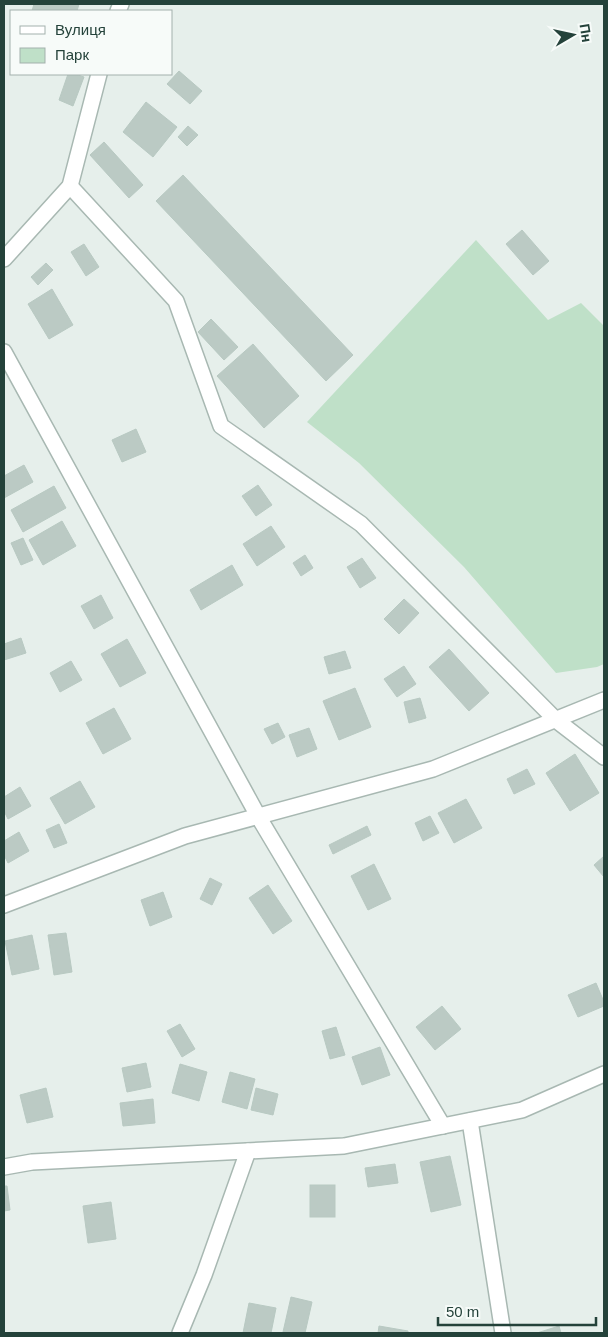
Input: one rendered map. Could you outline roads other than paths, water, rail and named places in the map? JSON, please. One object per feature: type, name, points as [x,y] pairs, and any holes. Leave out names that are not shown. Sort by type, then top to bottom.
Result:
[{"type":"street","points":[[4,259],[70,186],[99,75]]},
{"type":"street","points":[[70,186],[176,301],[221,426],[361,524],[556,720],[604,757]]},
{"type":"street","points":[[4,352],[258,816],[442,1126]]},
{"type":"street","points":[[4,905],[185,836],[433,769],[604,700]]},
{"type":"street","points":[[4,1167],[32,1162],[344,1146],[522,1110],[604,1074]]},
{"type":"street","points":[[470,1121],[503,1333]]},
{"type":"street","points":[[180,1333],[204,1275],[248,1151]]}]
